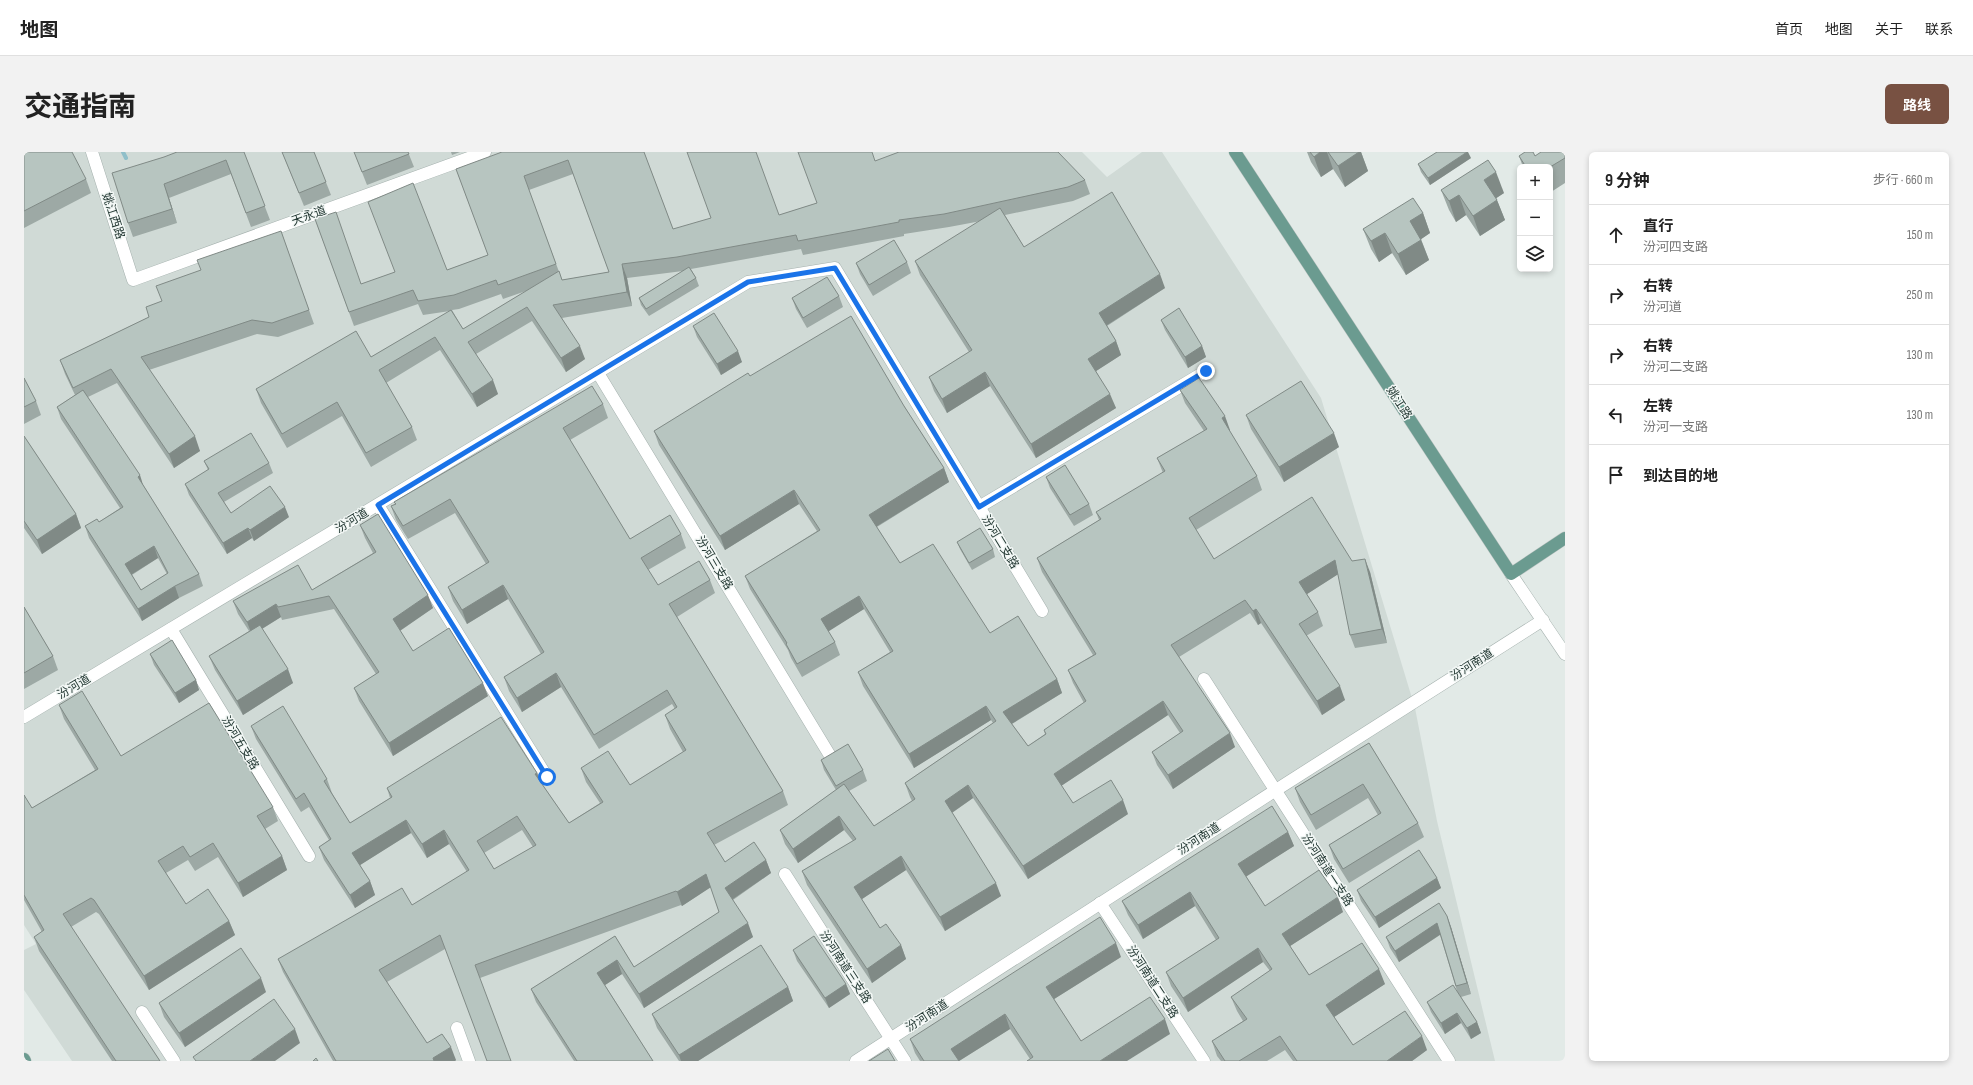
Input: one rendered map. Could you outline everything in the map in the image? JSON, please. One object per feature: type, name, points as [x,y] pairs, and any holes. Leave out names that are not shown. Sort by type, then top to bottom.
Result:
[{"type":"main road","name":"姚江路","points":[[1235,152],[1511,574]]},
{"type":"main road","points":[[1511,574],[1565,538]]},
{"type":"street","name":"姚江西路","points":[[92,152],[133,280]]},
{"type":"street","name":"天永道","points":[[133,280],[485,152]]},
{"type":"street","name":"汾河道","points":[[24,717],[748,282],[835,268]]},
{"type":"street","name":"汾河二支路","points":[[835,268],[1042,611]]},
{"type":"street","points":[[979,507],[1206,371]]},
{"type":"street","name":"汾河三支路","points":[[598,373],[830,754]]},
{"type":"street","points":[[378,505],[547,777]]},
{"type":"street","name":"姚江路","points":[[1511,574],[1565,654]]},
{"type":"street","name":"汾河南道","points":[[856,1061],[1543,620]]},
{"type":"street","name":"汾河五支路","points":[[171,630],[309,856]]},
{"type":"street","name":"汾河南道一支路","points":[[1204,679],[1449,1061]]},
{"type":"street","name":"汾河南道三支路","points":[[785,874],[905,1061]]},
{"type":"street","name":"汾河南道二支路","points":[[1100,903],[1204,1061]]},
{"type":"street","points":[[142,1012],[174,1061]]},
{"type":"street","points":[[457,1028],[469,1061]]},
{"type":"shaded area","points":[[24,152],[1082,152],[1107,177],[1142,152],[1162,152],[1321,398],[1415,708],[1437,821],[1495,1061],[72,1061],[24,990],[24,950],[36,944],[24,925]]},
{"type":"building","points":[[24,152],[72,152],[86,179],[24,211]]},
{"type":"building","points":[[177,152],[244,152],[265,206],[246,213],[226,160],[164,184],[172,209],[128,223],[112,173]]},
{"type":"building","points":[[282,152],[314,152],[326,182],[299,193]]},
{"type":"building","points":[[354,152],[408,152],[409,154],[362,172]]},
{"type":"building","points":[[502,152],[644,152],[673,229],[711,218],[687,152],[756,152],[779,215],[817,203],[798,152],[872,152],[875,161],[899,152],[1058,152],[1085,180],[1068,187],[944,214],[899,220],[899,222],[798,241],[796,235],[677,257],[622,264],[627,292],[553,305],[580,346],[561,358],[527,307],[468,342],[493,380],[472,394],[435,337],[379,370],[412,427],[366,453],[337,402],[282,434],[256,389],[356,331],[371,357],[451,310],[463,329],[559,271],[562,280],[609,272],[568,160],[524,176],[556,264],[498,285],[496,280],[454,295],[418,301],[413,290],[349,312],[315,219],[336,212],[361,284],[395,272],[368,202],[413,183],[447,270],[488,255],[456,169]]},
{"type":"building","points":[[1310,152],[1320,152],[1314,157]]},
{"type":"building","points":[[1328,152],[1359,152],[1338,166]]},
{"type":"building","points":[[1437,152],[1467,152],[1428,178],[1418,164]]},
{"type":"building","points":[[1525,152],[1533,152],[1535,156],[1541,152],[1565,152],[1565,158],[1553,165],[1524,164],[1519,156]]},
{"type":"building","points":[[1488,160],[1496,172],[1484,180],[1497,200],[1473,216],[1459,195],[1449,201],[1441,190]]},
{"type":"building","points":[[1112,192],[1160,274],[1099,313],[1116,341],[1088,359],[1110,394],[1031,444],[985,372],[942,399],[929,377],[972,350],[915,261],[1000,208],[1024,247]]},
{"type":"building","points":[[1413,198],[1423,213],[1410,221],[1421,240],[1398,254],[1385,233],[1371,241],[1363,229]]},
{"type":"building","points":[[281,231],[309,310],[272,323],[252,320],[141,357],[195,436],[169,454],[111,369],[73,388],[60,360],[149,317],[146,307],[162,301],[156,286],[201,270],[197,260]]},
{"type":"building","points":[[894,240],[907,262],[869,285],[856,263]]},
{"type":"building","points":[[689,267],[696,278],[646,309],[639,298]]},
{"type":"building","points":[[827,277],[839,296],[803,318],[792,298]]},
{"type":"building","points":[[1179,308],[1202,346],[1185,357],[1161,320]]},
{"type":"building","points":[[714,313],[738,351],[717,364],[693,326]]},
{"type":"building","points":[[851,316],[904,406],[944,468],[869,515],[900,563],[933,544],[990,633],[1018,616],[1057,679],[1003,712],[1028,746],[1046,734],[1044,730],[1086,701],[1068,670],[1096,654],[1037,558],[1101,519],[1096,512],[1165,471],[1157,458],[1207,429],[1180,390],[1199,378],[1225,416],[1222,418],[1257,476],[1189,518],[1214,559],[1312,497],[1352,561],[1365,559],[1382,629],[1350,635],[1335,560],[1299,582],[1318,612],[1299,624],[1340,686],[1317,701],[1256,609],[1253,611],[1245,600],[1171,645],[1230,733],[1168,775],[1152,752],[1183,731],[1163,701],[1054,774],[1073,803],[1111,780],[1123,800],[1023,866],[968,785],[945,801],[996,883],[940,917],[901,856],[854,887],[880,928],[886,924],[901,945],[867,969],[802,871],[856,839],[839,816],[793,849],[780,830],[844,784],[874,826],[915,799],[905,783],[996,721],[986,706],[909,754],[858,672],[893,651],[859,596],[821,619],[835,642],[797,664],[786,644],[787,643],[745,576],[820,530],[794,490],[720,536],[654,431],[748,373],[750,376]]},
{"type":"building","points":[[24,378],[36,401],[24,407]]},
{"type":"building","points":[[1301,381],[1334,433],[1279,467],[1246,415]]},
{"type":"building","points":[[592,386],[603,404],[563,428],[630,539],[670,515],[681,534],[641,558],[658,585],[699,561],[710,580],[669,604],[783,791],[707,833],[725,862],[754,842],[766,860],[725,888],[748,923],[639,994],[617,960],[597,973],[653,1061],[577,1061],[531,989],[615,936],[634,967],[719,912],[706,874],[677,892],[676,891],[475,965],[511,1061],[487,1061],[440,935],[379,970],[427,1043],[442,1034],[451,1047],[433,1058],[434,1061],[336,1061],[278,959],[402,888],[412,905],[469,870],[444,830],[422,844],[406,820],[352,853],[370,881],[350,895],[319,847],[331,839],[304,793],[296,799],[251,726],[283,706],[327,779],[324,781],[350,823],[392,797],[387,788],[501,717],[537,773],[535,774],[569,823],[603,802],[581,768],[608,751],[630,785],[686,750],[665,715],[677,707],[667,690],[594,735],[556,673],[517,698],[504,677],[544,652],[503,585],[462,610],[448,587],[489,562],[450,499],[403,526],[391,506],[396,504],[394,502]],"holes":[[[517,816],[536,845],[494,869],[477,841]]]},
{"type":"building","points":[[83,390],[140,475],[138,477],[199,574],[175,586],[138,609],[85,526],[97,519],[99,522],[123,507],[57,407]],"holes":[[[154,546],[168,573],[141,590],[125,564]]]},
{"type":"building","points":[[251,433],[269,463],[218,493],[231,513],[270,486],[285,507],[250,530],[248,528],[223,543],[185,484],[209,469],[204,461]]},
{"type":"building","points":[[24,436],[76,514],[37,540],[24,521]]},
{"type":"building","points":[[1065,465],[1089,504],[1070,515],[1046,477]]},
{"type":"building","points":[[378,514],[428,595],[393,619],[413,651],[449,628],[483,683],[389,743],[354,688],[379,672],[329,596],[278,607],[276,604],[247,622],[233,601],[298,565],[312,590],[376,552],[360,525]]},
{"type":"building","points":[[980,528],[993,549],[969,563],[957,542]]},
{"type":"building","points":[[24,607],[53,656],[24,673]]},
{"type":"building","points":[[260,625],[288,669],[237,701],[209,656]]},
{"type":"building","points":[[172,640],[196,680],[175,693],[150,654]]},
{"type":"building","points":[[82,691],[121,756],[209,703],[273,807],[257,816],[282,856],[238,883],[213,843],[190,857],[183,846],[158,861],[186,904],[208,889],[229,921],[144,976],[94,900],[91,898],[63,914],[160,1061],[116,1061],[34,937],[44,930],[24,895],[24,795],[32,808],[98,769],[59,705]]},
{"type":"building","points":[[1369,743],[1418,823],[1343,869],[1329,845],[1381,813],[1363,784],[1311,815],[1295,788]]},
{"type":"building","points":[[848,744],[863,770],[836,786],[821,760]]},
{"type":"building","points":[[1272,806],[1288,832],[1238,864],[1265,906],[1319,870],[1338,897],[1282,934],[1309,975],[1362,943],[1379,969],[1326,1005],[1353,1045],[1405,1011],[1422,1036],[1387,1061],[1297,1061],[1280,1036],[1239,1061],[1225,1061],[1212,1041],[1247,1019],[1231,997],[1272,969],[1258,948],[1183,998],[1166,972],[1219,938],[1190,892],[1138,925],[1122,901]]},
{"type":"building","points":[[1419,850],[1437,878],[1375,917],[1357,890]]},
{"type":"building","points":[[1439,903],[1447,916],[1467,983],[1456,986],[1437,923],[1395,951],[1386,937]]},
{"type":"building","points":[[1100,917],[1116,943],[1046,987],[1081,1041],[1150,997],[1165,1019],[1100,1061],[1027,1061],[1033,1057],[1005,1014],[951,1049],[959,1061],[924,1061],[910,1039]]},
{"type":"building","points":[[814,936],[846,984],[825,998],[793,950]]},
{"type":"building","points":[[761,945],[788,987],[679,1055],[652,1014]]},
{"type":"building","points":[[241,948],[261,978],[179,1033],[159,1003]]},
{"type":"building","points":[[1453,985],[1477,1022],[1467,1028],[1457,1013],[1441,1023],[1427,1002]]},
{"type":"building","points":[[274,999],[295,1029],[250,1061],[196,1061],[193,1057]]},
{"type":"building","points":[[888,1049],[895,1061],[869,1061]]},
{"type":"waterway","points":[[123,152],[126,158]]},
{"type":"route","points":[[547,777],[378,505],[748,282],[835,268],[979,507],[1206,371]]}]
